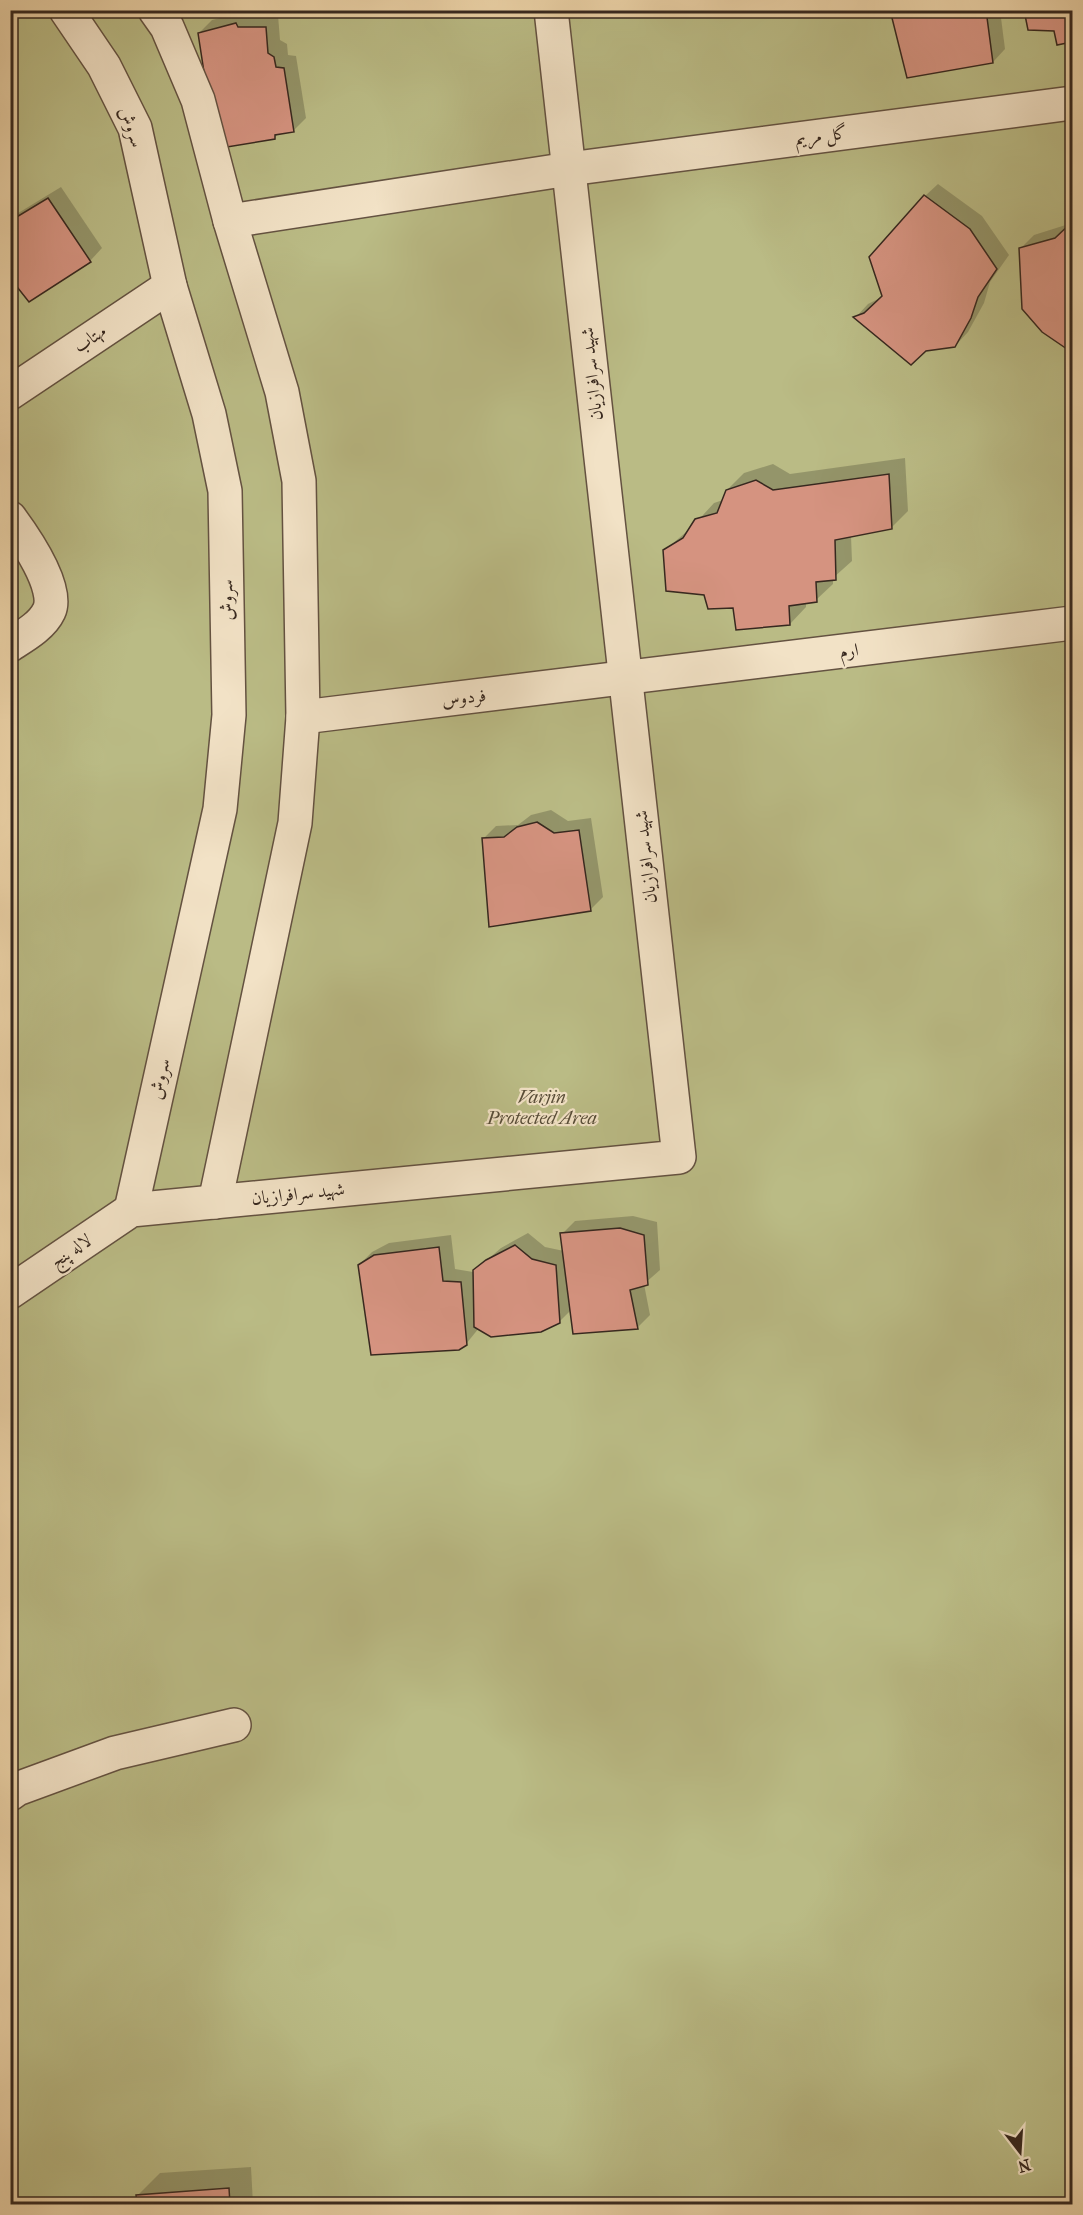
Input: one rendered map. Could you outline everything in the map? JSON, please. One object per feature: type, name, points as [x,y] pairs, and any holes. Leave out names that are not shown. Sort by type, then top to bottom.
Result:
[{"type":"street","name":"سروش","points":[[66,10],[104,66],[135,128],[170,286],[209,414],[225,492],[229,715],[220,809],[131,1210]]},
{"type":"street","points":[[154,10],[167,27],[198,100],[230,221],[282,392],[299,481],[303,717],[295,823],[215,1202]]},
{"type":"street","name":"شهید سرافرازیان","points":[[131,1210],[679,1157],[551,10]]},
{"type":"street","name":"گل مریم","points":[[230,221],[569,169],[1072,103]]},
{"type":"street","name":"مهتاب","points":[[10,393],[170,286]]},
{"type":"street","points":[[10,518],[46,579],[52,594],[50,610],[39,625],[10,645]]},
{"type":"street","name":"ارم","points":[[626,680],[1072,623]]},
{"type":"street","name":"فردوس","points":[[303,717],[626,680]]},
{"type":"street","name":"لاله پنج","points":[[10,1292],[131,1210]]},
{"type":"street","points":[[10,1794],[17,1789],[115,1754],[234,1725]]},
{"type":"green space","name":"Varjin Protected Area","points":[[11,11],[1072,11],[1072,2204],[11,2204]]},
{"type":"building","points":[[890,10],[986,10],[993,63],[907,78]]},
{"type":"building","points":[[1024,10],[1072,10],[1072,42],[1057,45],[1054,31],[1028,30]]},
{"type":"building","points":[[236,23],[238,27],[266,27],[268,53],[274,57],[276,67],[284,68],[294,132],[275,135],[275,139],[227,147],[214,137],[198,33]]},
{"type":"building","points":[[924,195],[970,229],[997,269],[978,297],[971,318],[955,347],[926,351],[911,365],[853,317],[864,313],[882,296],[869,257]]},
{"type":"building","points":[[48,198],[91,262],[29,302],[10,278],[10,221]]},
{"type":"building","points":[[1072,222],[1072,348],[1067,349],[1042,332],[1022,309],[1019,248],[1055,238]]},
{"type":"building","points":[[889,474],[892,529],[835,540],[836,580],[816,582],[817,602],[789,606],[790,625],[736,630],[733,608],[708,609],[704,595],[666,591],[663,550],[683,538],[695,519],[717,513],[726,490],[756,480],[773,490]]},
{"type":"building","points":[[537,822],[554,833],[579,830],[591,911],[489,927],[482,838],[504,837],[517,827]]},
{"type":"building","points":[[620,1228],[644,1235],[648,1285],[630,1290],[638,1329],[573,1334],[560,1233]]},
{"type":"building","points":[[515,1245],[532,1259],[556,1265],[560,1323],[541,1332],[491,1337],[474,1327],[473,1270],[486,1260]]},
{"type":"building","points":[[439,1247],[443,1281],[461,1282],[467,1345],[459,1350],[371,1355],[358,1265],[374,1255]]},
{"type":"building","points":[[229,2188],[230,2204],[137,2204],[136,2195]]}]
